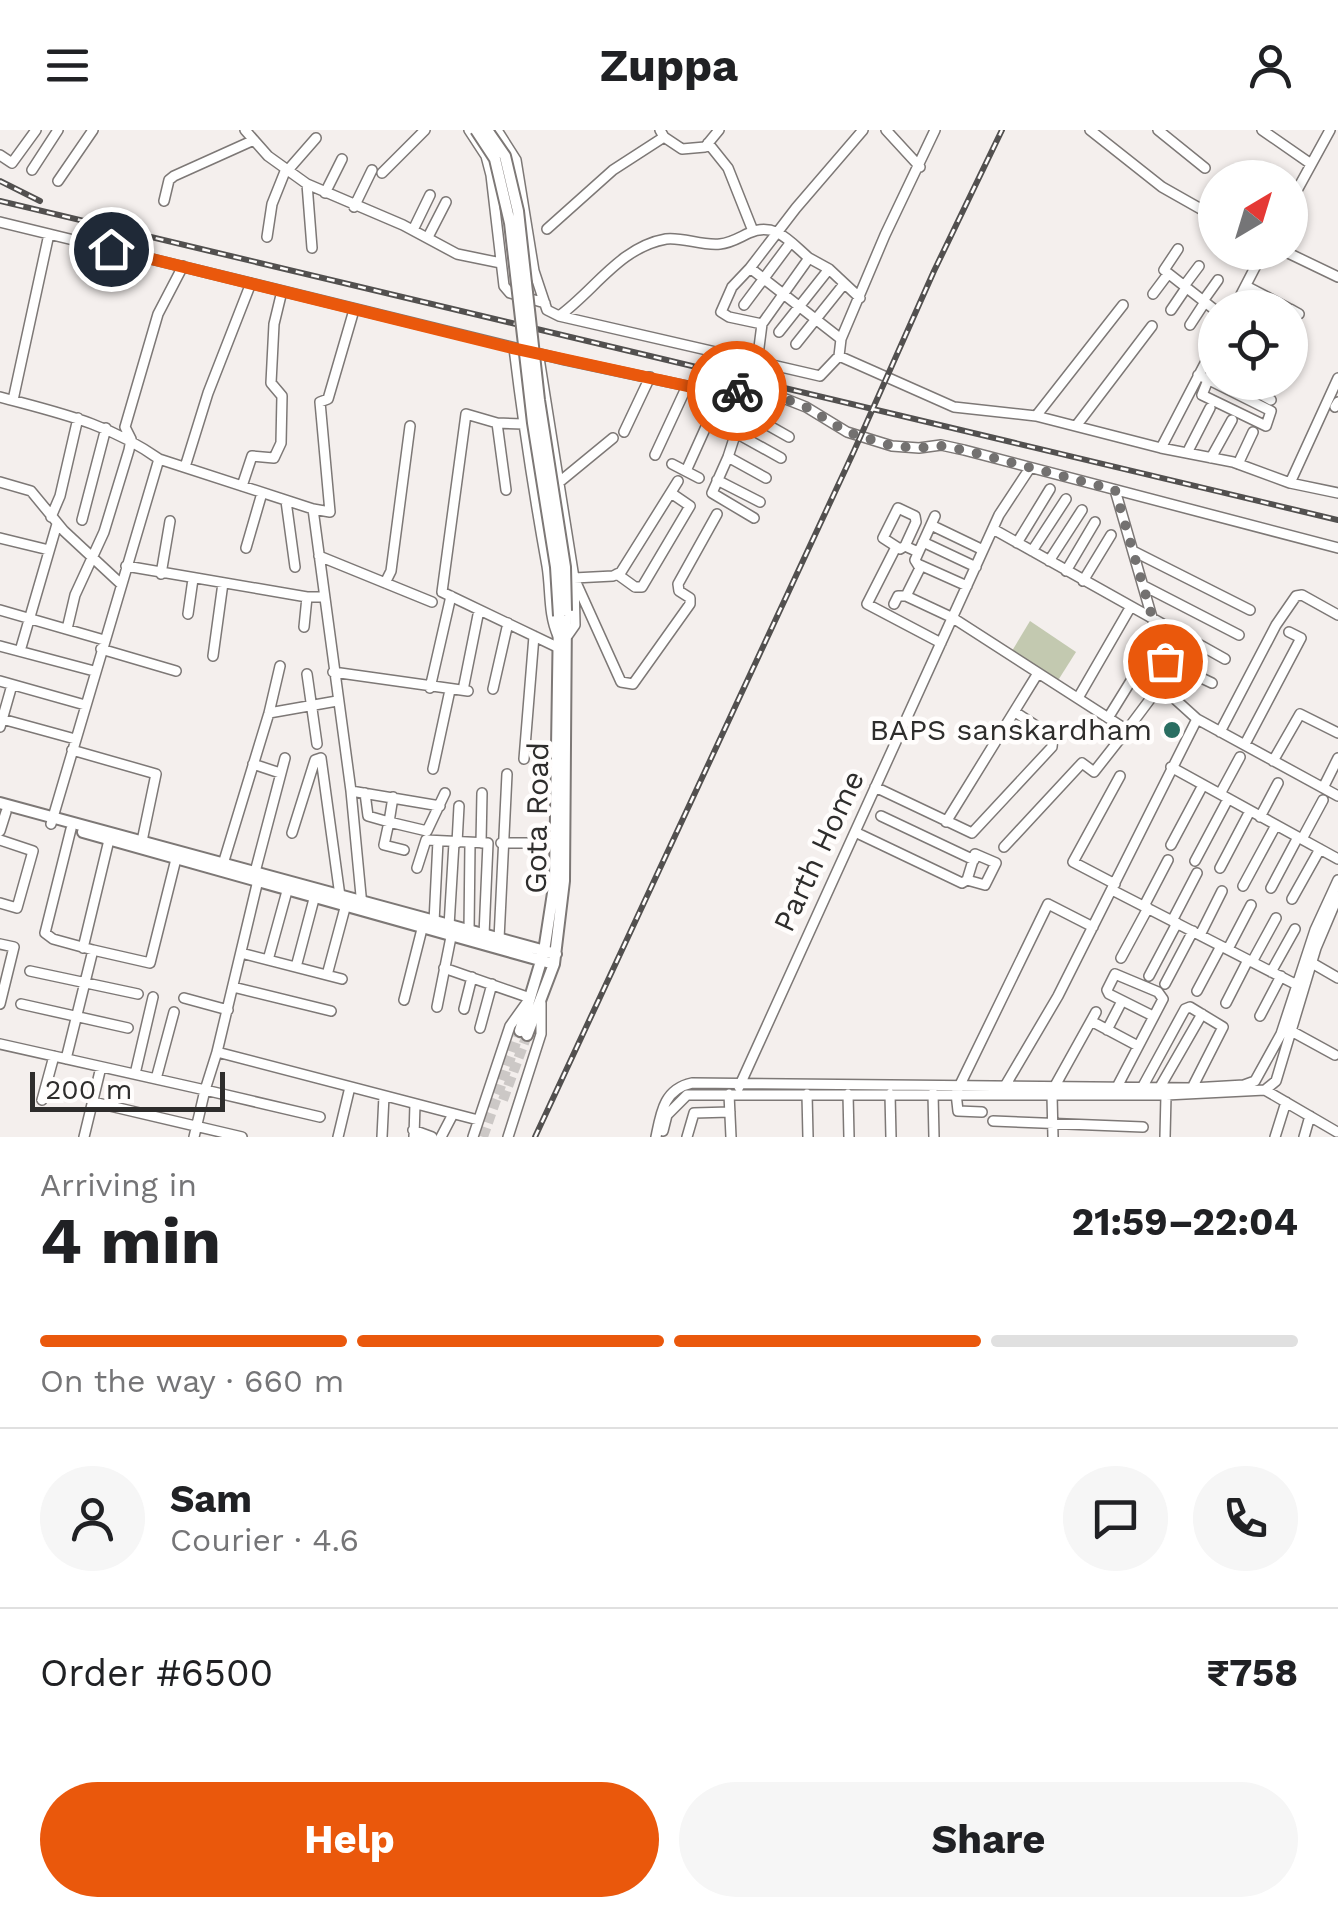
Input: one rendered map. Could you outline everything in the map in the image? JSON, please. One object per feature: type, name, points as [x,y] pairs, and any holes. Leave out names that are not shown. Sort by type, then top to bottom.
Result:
[{"type":"main road","points":[[472,130],[495,159],[510,223],[533,423],[562,613]]},
{"type":"main road","points":[[486,130],[504,156],[518,211],[539,400],[565,567],[562,640]]},
{"type":"main road","name":"Gota Road","points":[[548,957],[555,880],[562,640]]},
{"type":"main road","name":"Gota Road","points":[[523,1033],[548,957],[564,881],[562,640]]},
{"type":"main road","points":[[2,809],[223,864],[345,908],[434,922],[450,931],[548,957]]},
{"type":"main road","points":[[52,820],[176,859],[340,896],[422,929],[469,930],[548,957]]},
{"type":"street","points":[[0,156],[12,163],[36,130]]},
{"type":"street","points":[[32,170],[58,130]]},
{"type":"street","points":[[58,181],[93,130]]},
{"type":"street","points":[[246,130],[287,170],[324,193],[413,230],[457,254],[502,263]]},
{"type":"street","points":[[354,207],[377,171],[426,130]]},
{"type":"street","points":[[472,130],[486,156],[504,286],[510,293],[545,303]]},
{"type":"street","points":[[486,156],[500,134],[512,130]]},
{"type":"street","points":[[547,229],[571,205],[662,133],[682,150],[705,147],[719,130]]},
{"type":"street","points":[[762,324],[729,318],[721,312],[732,287],[864,130]]},
{"type":"street","points":[[886,130],[920,166]]},
{"type":"street","points":[[500,134],[516,160],[534,271],[548,310],[560,316],[820,376],[840,356],[841,339],[935,130]]},
{"type":"street","points":[[1090,130],[1162,187],[1198,208]]},
{"type":"street","points":[[1158,130],[1198,162]]},
{"type":"street","points":[[1262,130],[1311,164]]},
{"type":"street","points":[[1308,170],[1330,130]]},
{"type":"street","points":[[267,237],[272,204],[287,170],[316,138]]},
{"type":"street","points":[[164,201],[169,180],[174,176],[254,140]]},
{"type":"street","points":[[708,143],[728,168],[753,231]]},
{"type":"street","points":[[324,193],[342,159]]},
{"type":"street","points":[[307,184],[312,248]]},
{"type":"street","points":[[413,230],[430,195]]},
{"type":"street","points":[[428,238],[446,202]]},
{"type":"street","points":[[0,222],[538,354],[687,386],[749,392],[806,407],[847,432],[892,446],[941,446],[1338,548]]},
{"type":"street","points":[[560,316],[581,301],[617,263],[639,250],[667,239],[726,244],[760,228],[778,231],[860,298]]},
{"type":"street","points":[[0,411],[49,234]]},
{"type":"street","points":[[744,305],[791,242]]},
{"type":"street","points":[[1178,249],[1164,268],[1198,297]]},
{"type":"street","points":[[757,363],[762,324],[809,258]]},
{"type":"street","points":[[1308,263],[1338,277]]},
{"type":"street","points":[[67,629],[75,595],[104,532],[130,439],[125,427],[158,314],[183,266]]},
{"type":"street","points":[[750,268],[841,339]]},
{"type":"street","points":[[1171,310],[1198,268]]},
{"type":"street","points":[[779,332],[828,269]]},
{"type":"street","points":[[1244,290],[1254,270]]},
{"type":"street","points":[[1153,294],[1168,274]]},
{"type":"street","points":[[1212,290],[1218,280]]},
{"type":"street","points":[[185,468],[208,393],[251,284]]},
{"type":"street","points":[[796,344],[844,284]]},
{"type":"street","points":[[1246,286],[1254,290]]},
{"type":"street","points":[[242,486],[252,456],[274,458],[281,443],[282,396],[271,383],[274,324],[282,291]]},
{"type":"street","points":[[1036,416],[1122,305]]},
{"type":"street","points":[[5,398],[106,428],[158,459],[330,512],[320,402],[328,399],[354,310]]},
{"type":"street","points":[[1190,325],[1198,312]]},
{"type":"street","points":[[1076,426],[1152,326]]},
{"type":"street","points":[[514,348],[552,622],[562,640]]},
{"type":"street","points":[[538,354],[574,578],[575,625],[562,640]]},
{"type":"street","points":[[840,356],[954,407],[1036,416],[1238,464],[1290,484],[1338,494]]},
{"type":"street","points":[[624,432],[650,377]]},
{"type":"street","points":[[1203,378],[1271,411],[1266,426],[1202,394],[1203,378]]},
{"type":"street","points":[[1290,484],[1334,405],[1338,378]]},
{"type":"street","points":[[655,455],[687,386]]},
{"type":"street","points":[[1161,448],[1198,386]]},
{"type":"street","points":[[686,471],[724,390]]},
{"type":"street","points":[[749,392],[714,496],[754,518]]},
{"type":"street","points":[[1186,453],[1210,408]]},
{"type":"street","points":[[743,411],[789,436]]},
{"type":"street","points":[[523,424],[497,423],[466,414],[442,592],[534,636],[562,640]]},
{"type":"street","points":[[20,651],[49,550],[78,418]]},
{"type":"street","points":[[1212,458],[1232,420]]},
{"type":"street","points":[[497,423],[506,490]]},
{"type":"street","points":[[386,583],[391,571],[410,426]]},
{"type":"street","points":[[82,520],[106,428]]},
{"type":"street","points":[[1238,464],[1254,432]]},
{"type":"street","points":[[736,433],[782,458]]},
{"type":"street","points":[[533,487],[559,484],[613,438]]},
{"type":"street","points":[[728,457],[766,478]]},
{"type":"street","points":[[52,820],[158,459]]},
{"type":"street","points":[[672,464],[699,478]]},
{"type":"street","name":"Parth Home","points":[[732,1094],[983,550],[1030,468]]},
{"type":"street","points":[[717,480],[760,502]]},
{"type":"street","points":[[618,574],[678,481]]},
{"type":"street","points":[[0,483],[31,491],[54,521],[121,584]]},
{"type":"street","points":[[1017,543],[1050,489]]},
{"type":"street","points":[[1115,490],[1176,700],[1197,720],[1338,796]]},
{"type":"street","points":[[246,548],[262,493]]},
{"type":"street","points":[[574,578],[618,574],[635,588],[642,587],[690,506],[672,493]]},
{"type":"street","points":[[1032,552],[1066,499]]},
{"type":"street","points":[[286,500],[295,567]]},
{"type":"street","points":[[941,643],[868,604],[900,548],[916,518],[898,508],[884,538],[900,549],[921,547],[976,566]]},
{"type":"street","points":[[312,509],[351,791],[362,908]]},
{"type":"street","points":[[1049,561],[1082,510]]},
{"type":"street","points":[[574,578],[622,682],[633,684],[690,604],[690,598],[679,590],[678,584],[718,514]]},
{"type":"street","points":[[161,574],[170,521]]},
{"type":"street","points":[[967,586],[915,560],[933,521],[983,550]]},
{"type":"street","points":[[1066,571],[1096,522]]},
{"type":"street","points":[[993,529],[1225,659]]},
{"type":"street","points":[[1083,581],[1111,535]]},
{"type":"street","points":[[0,538],[49,550]]},
{"type":"street","points":[[1135,552],[1250,610]]},
{"type":"street","points":[[318,556],[432,602]]},
{"type":"street","points":[[906,596],[920,565]]},
{"type":"street","points":[[126,566],[307,597],[324,596]]},
{"type":"street","points":[[188,614],[193,579]]},
{"type":"street","points":[[213,656],[223,583]]},
{"type":"street","points":[[1144,586],[1239,635]]},
{"type":"street","points":[[1220,732],[1276,624],[1296,596],[1302,595],[1338,614]]},
{"type":"street","points":[[430,688],[451,596]]},
{"type":"street","points":[[894,604],[898,596],[906,596],[953,618],[1127,730]]},
{"type":"street","points":[[304,627],[307,597]]},
{"type":"street","points":[[1078,698],[1130,608]]},
{"type":"street","points":[[0,610],[67,629],[176,670]]},
{"type":"street","points":[[333,672],[430,688],[466,688],[479,610]]},
{"type":"street","points":[[493,690],[508,624]]},
{"type":"street","points":[[1245,744],[1307,626]]},
{"type":"street","points":[[1289,632],[1301,638]]},
{"type":"street","points":[[524,759],[534,636]]},
{"type":"street","points":[[0,646],[94,671]]},
{"type":"street","points":[[223,864],[280,666]]},
{"type":"street","points":[[1108,718],[1137,672],[1178,666],[1212,684]]},
{"type":"street","points":[[1004,847],[1082,763],[1094,772],[1168,670]]},
{"type":"street","points":[[946,822],[1038,673]]},
{"type":"street","points":[[308,674],[317,744]]},
{"type":"street","points":[[0,682],[85,706]]},
{"type":"street","points":[[12,685],[1,723],[156,774]]},
{"type":"street","points":[[433,769],[450,690]]},
{"type":"street","points":[[269,713],[337,701]]},
{"type":"street","points":[[972,833],[1052,747],[1053,737],[1015,712]]},
{"type":"street","points":[[1273,761],[1300,714],[1338,733]]},
{"type":"street","points":[[1004,1088],[1058,996],[1197,720]]},
{"type":"street","points":[[1195,861],[1240,757]]},
{"type":"street","points":[[195,1132],[228,1010],[285,758]]},
{"type":"street","points":[[292,833],[316,760],[322,758],[340,896]]},
{"type":"street","points":[[1323,788],[1338,758]]},
{"type":"street","points":[[142,841],[160,761]]},
{"type":"street","points":[[254,764],[280,773]]},
{"type":"street","points":[[1171,767],[1338,859]]},
{"type":"street","points":[[499,939],[507,774]]},
{"type":"street","points":[[1120,776],[1073,862],[1146,907],[1297,985]]},
{"type":"street","points":[[1260,816],[1278,783]]},
{"type":"street","points":[[1171,845],[1203,785]]},
{"type":"street","points":[[855,832],[962,884],[967,880],[978,845],[972,833],[875,787]]},
{"type":"street","points":[[351,791],[440,806]]},
{"type":"street","points":[[365,793],[368,816],[427,831],[445,793]]},
{"type":"street","points":[[482,793],[484,935]]},
{"type":"street","points":[[394,797],[384,845],[404,850]]},
{"type":"street","points":[[1271,888],[1323,800]]},
{"type":"street","points":[[434,922],[448,842],[459,806]]},
{"type":"street","points":[[0,831],[2,809]]},
{"type":"street","points":[[912,830],[920,810]]},
{"type":"street","points":[[1220,868],[1250,811]]},
{"type":"street","points":[[881,816],[996,865],[983,886],[967,880]]},
{"type":"street","points":[[1243,886],[1276,825]]},
{"type":"street","points":[[437,1007],[450,931],[448,842],[443,828]]},
{"type":"street","points":[[72,829],[45,932],[53,939],[150,963],[176,859]]},
{"type":"street","points":[[0,840],[33,851],[17,908],[0,904]]},
{"type":"street","points":[[66,1059],[85,982],[108,840]]},
{"type":"street","points":[[418,868],[426,840],[555,843]]},
{"type":"street","points":[[469,930],[480,843]]},
{"type":"street","points":[[1292,899],[1320,850]]},
{"type":"street","points":[[1121,958],[1168,860]]},
{"type":"street","points":[[1149,976],[1197,872]]},
{"type":"street","points":[[1116,1089],[1143,1086],[1163,1091],[1244,1086],[1255,1081],[1281,1034],[1315,930],[1338,880]]},
{"type":"street","points":[[268,960],[288,890]]},
{"type":"street","points":[[1165,984],[1222,892]]},
{"type":"street","points":[[1265,1090],[1276,1081],[1326,920],[1338,896]]},
{"type":"street","points":[[296,967],[314,898]]},
{"type":"street","points":[[982,1112],[958,1111],[958,1088],[1048,904],[1093,927]]},
{"type":"street","points":[[1197,991],[1251,904]]},
{"type":"street","points":[[327,976],[345,908]]},
{"type":"street","points":[[1226,1003],[1276,918]]},
{"type":"street","points":[[1326,920],[1338,925]]},
{"type":"street","points":[[404,1000],[422,929]]},
{"type":"street","points":[[1260,1016],[1294,929]]},
{"type":"street","points":[[0,944],[14,947],[0,1004]]},
{"type":"street","points":[[241,953],[342,980]]},
{"type":"street","points":[[1312,964],[1338,978]]},
{"type":"street","points":[[444,968],[536,999]]},
{"type":"street","points":[[30,971],[138,994]]},
{"type":"street","points":[[1116,1089],[1153,1016],[1162,995],[1115,974],[1108,992],[1153,1016]]},
{"type":"street","points":[[464,1009],[472,977]]},
{"type":"street","points":[[480,1028],[492,984]]},
{"type":"street","points":[[233,988],[331,1011]]},
{"type":"street","points":[[135,1074],[153,997]]},
{"type":"street","points":[[184,998],[228,1010]]},
{"type":"street","points":[[473,1137],[510,1026],[536,999]]},
{"type":"street","points":[[505,1137],[541,1034],[536,999]]},
{"type":"street","points":[[1107,1030],[1122,1000]]},
{"type":"street","points":[[21,1004],[128,1028]]},
{"type":"street","points":[[1143,1086],[1185,1008],[1190,1007],[1221,1025],[1223,1031],[1192,1088]]},
{"type":"street","points":[[156,1079],[174,1012]]},
{"type":"street","points":[[1166,1137],[1163,1091],[1202,1014]]},
{"type":"street","points":[[1053,1137],[1054,1090],[1094,1016],[1107,1030],[1138,1046]]},
{"type":"street","points":[[1292,1032],[1335,1054]]},
{"type":"street","points":[[0,1044],[320,1118]]},
{"type":"street","points":[[217,1052],[478,1120]]},
{"type":"street","points":[[42,1100],[54,1056]]},
{"type":"street","points":[[87,1136],[101,1067]]},
{"type":"street","points":[[659,1137],[663,1105],[679,1086],[740,1083],[1265,1090],[1336,1134]]},
{"type":"street","points":[[338,1137],[350,1087]]},
{"type":"street","points":[[659,1137],[667,1115],[687,1095],[933,1093],[958,1088]]},
{"type":"street","points":[[933,1093],[934,1137]]},
{"type":"street","points":[[731,1137],[732,1094]]},
{"type":"street","points":[[807,1094],[808,1137]]},
{"type":"street","points":[[848,1094],[849,1137]]},
{"type":"street","points":[[890,1094],[891,1137]]},
{"type":"street","points":[[382,1137],[384,1096]]},
{"type":"street","points":[[93,1102],[195,1132],[242,1137]]},
{"type":"street","points":[[1275,1137],[1286,1102]]},
{"type":"street","points":[[415,1104],[414,1133],[432,1137]]},
{"type":"street","points":[[687,1137],[694,1112],[730,1112]]},
{"type":"street","points":[[442,1137],[454,1114]]},
{"type":"street","points":[[1304,1137],[1310,1116]]},
{"type":"street","points":[[993,1121],[1142,1128]]},
{"type":"street","points":[[1013,1122],[1013,1137]]},
{"type":"street","points":[[1028,1123],[1028,1137]]},
{"type":"green space","points":[[1030,621],[1076,652],[1057,682],[1012,651]]},
{"type":"tunnel","points":[[483,1137],[520,1031]]},
{"type":"tunnel","points":[[503,1100],[527,1035]]},
{"type":"railway","points":[[535,1137],[1002,130]]},
{"type":"railway","points":[[0,181],[40,201]]},
{"type":"railway","points":[[0,201],[1338,520]]},
{"type":"way so far","points":[[737,391],[783,398],[847,432],[892,446],[964,450],[1115,490],[1165,661]]},
{"type":"place","name":"BAPS sanskardham","points":[[1172,730]]},
{"type":"route","points":[[111,249],[565,360],[687,386],[737,391]]}]
